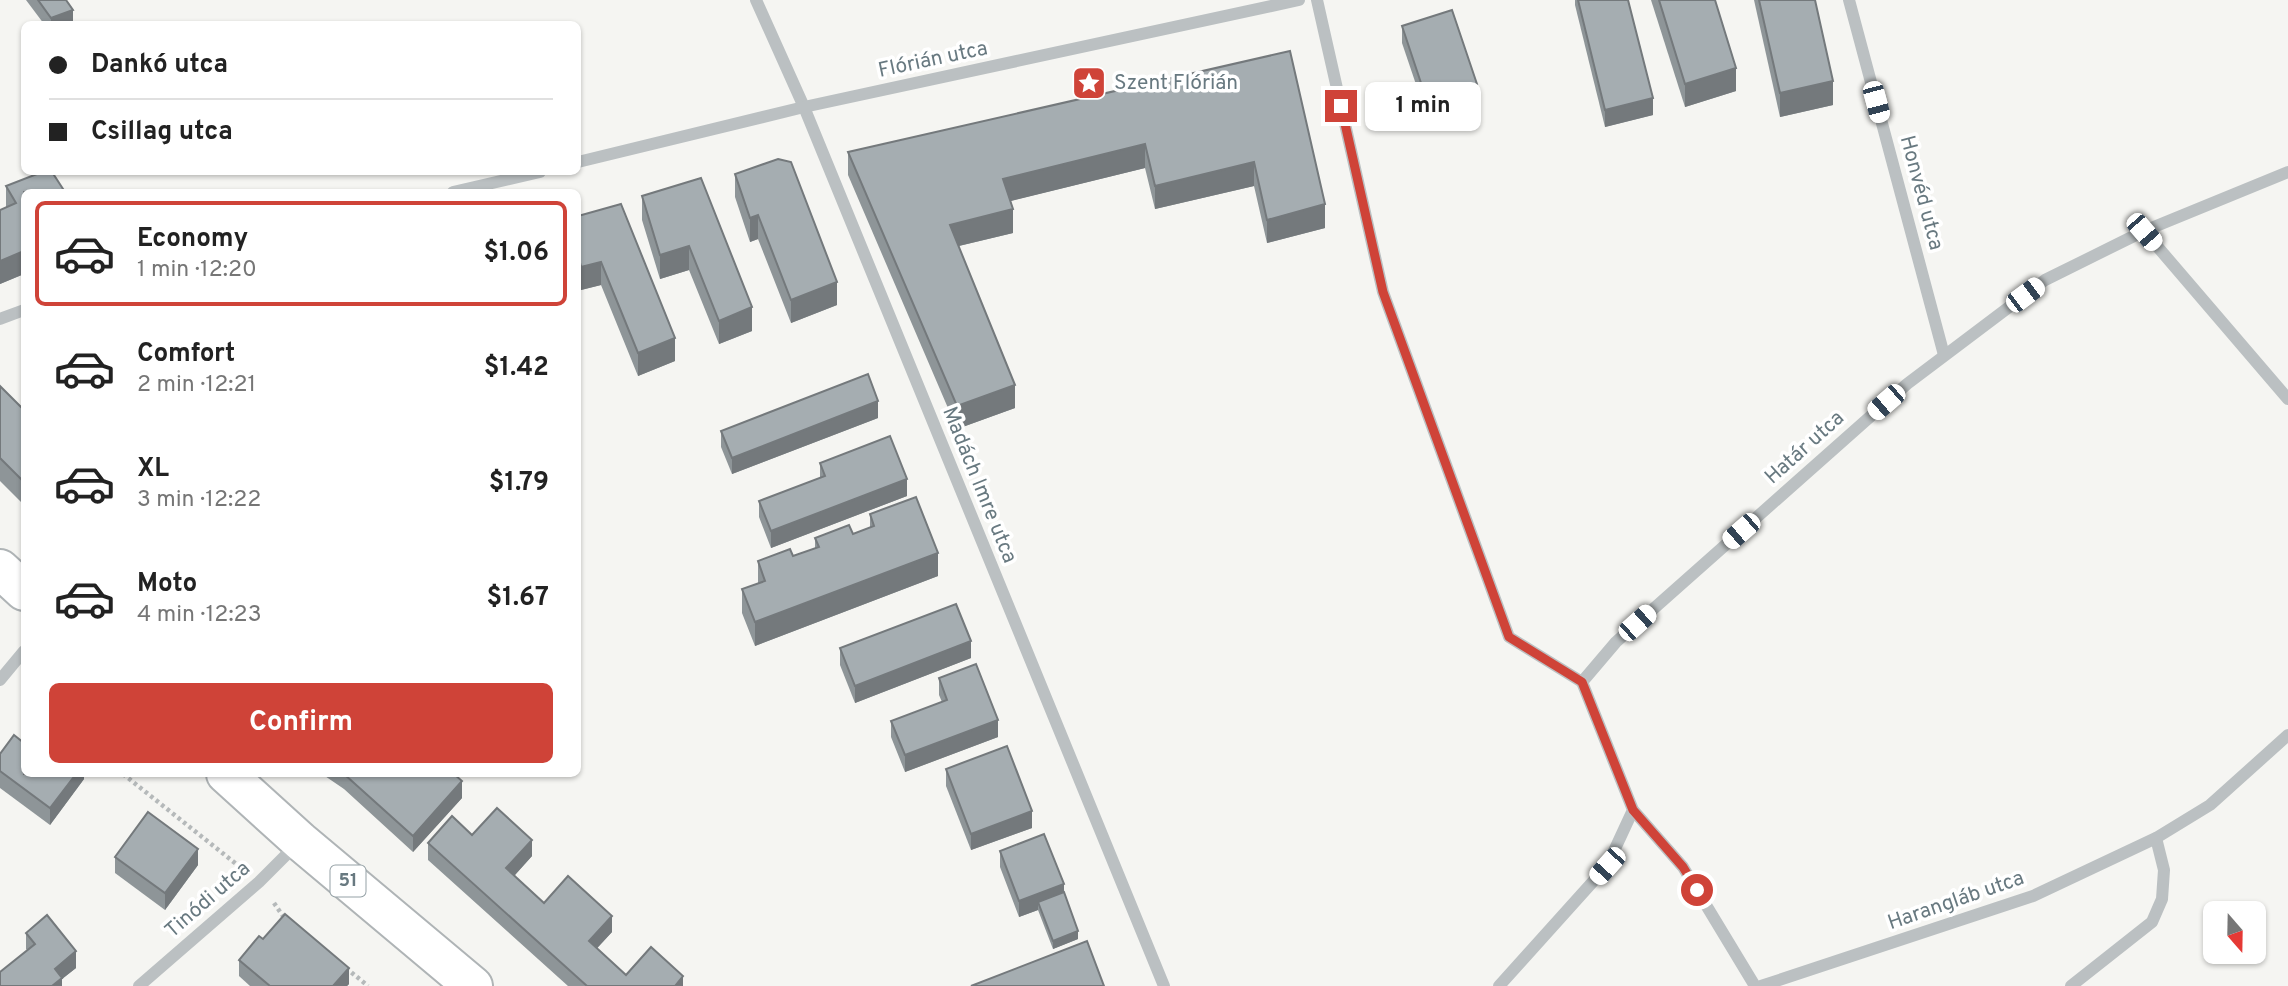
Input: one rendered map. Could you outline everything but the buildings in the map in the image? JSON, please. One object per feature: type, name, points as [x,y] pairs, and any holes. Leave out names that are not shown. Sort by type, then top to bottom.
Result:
[{"type":"main road","points":[[0,569],[21,589]]},
{"type":"main road","name":"51","points":[[229,777],[300,841],[473,986]]},
{"type":"street","name":"Madách Imre utca","points":[[756,0],[804,107],[1164,986]]},
{"type":"street","name":"Flórián utca","points":[[581,161],[804,107],[1299,0]]},
{"type":"street","points":[[1317,0],[1383,292],[1509,637],[1582,682],[1633,810],[1683,867],[1755,986]]},
{"type":"street","name":"Honvéd utca","points":[[1849,0],[1944,355]]},
{"type":"street","name":"Határ utca","points":[[1582,682],[1616,642],[1907,384],[2045,279],[2144,232],[2288,172]]},
{"type":"street","points":[[466,189],[527,175]]},
{"type":"street","points":[[2144,232],[2288,399]]},
{"type":"street","points":[[0,319],[21,311]]},
{"type":"street","points":[[0,680],[21,655]]},
{"type":"street","name":"Harangláb utca","points":[[1761,986],[2033,896],[2156,838],[2210,805],[2288,735]]},
{"type":"street","points":[[1499,986],[1607,866],[1633,810]]},
{"type":"street","points":[[2071,986],[2152,922],[2162,899],[2164,870],[2156,838]]},
{"type":"street","name":"Tinódi utca","points":[[139,986],[259,882],[300,841]]},
{"type":"path","points":[[127,777],[259,882],[285,920]]},
{"type":"path","points":[[337,961],[368,986]]},
{"type":"place","name":"Szent Flórián","points":[[1089,83]]},
{"type":"route","points":[[1341,106],[1383,292],[1509,637],[1582,682],[1633,810],[1683,867],[1697,890]]}]
